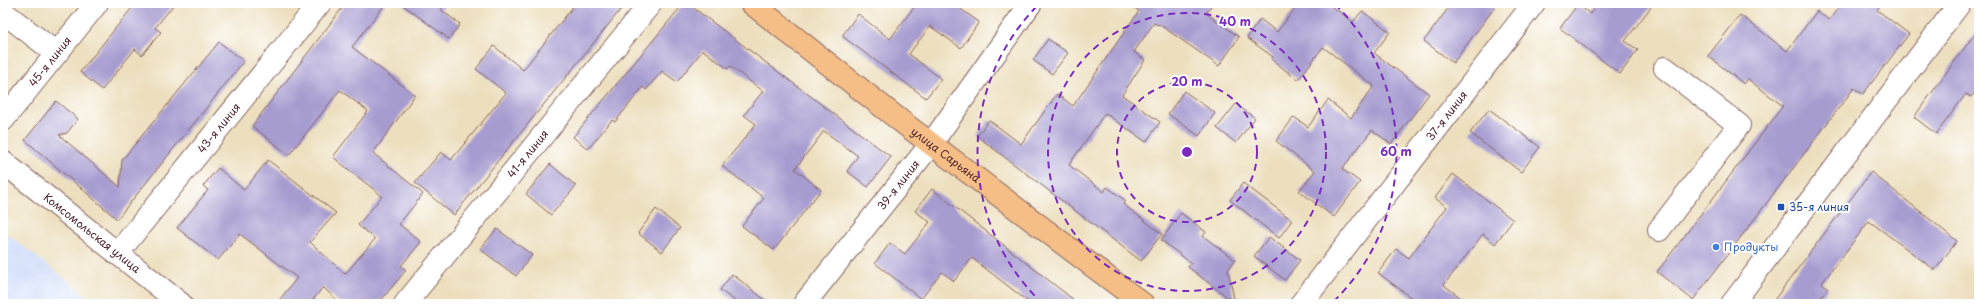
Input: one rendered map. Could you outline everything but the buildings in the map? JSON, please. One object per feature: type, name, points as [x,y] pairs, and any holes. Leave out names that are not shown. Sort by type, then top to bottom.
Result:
[{"type":"main road","name":"улица Сарьяна","points":[[751,3],[931,144],[1143,304]]},
{"type":"street","name":"45-я линия","points":[[3,120],[97,3]]},
{"type":"street","name":"43-я линия","points":[[118,254],[320,3]]},
{"type":"street","name":"41-я линия","points":[[405,304],[651,3]]},
{"type":"street","name":"39-я линия","points":[[804,304],[931,144],[1031,3]]},
{"type":"street","name":"37-я линия","points":[[1301,304],[1534,3]]},
{"type":"street","points":[[1732,304],[1960,3]]},
{"type":"street","points":[[3,12],[56,53]]},
{"type":"street","points":[[1659,230],[1739,125],[1665,68]]},
{"type":"street","name":"Комсомольская улица","points":[[3,162],[181,304]]},
{"type":"shaded area","points":[[3,231],[11,237],[98,304],[3,304]]},
{"type":"place","name":"35-я линия","points":[[1781,207]]},
{"type":"place","name":"Продукты","points":[[1716,247]]}]
